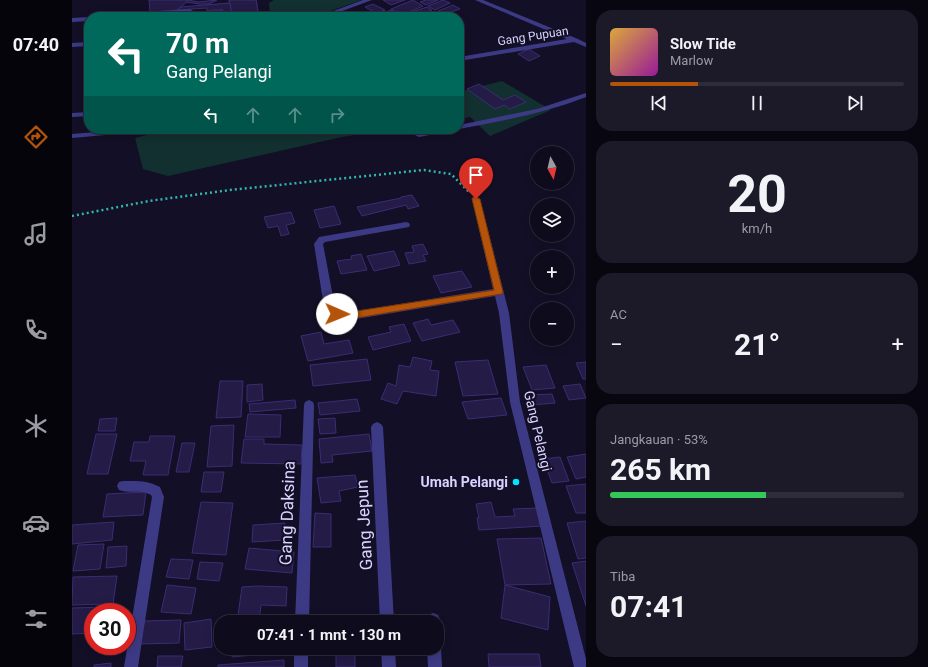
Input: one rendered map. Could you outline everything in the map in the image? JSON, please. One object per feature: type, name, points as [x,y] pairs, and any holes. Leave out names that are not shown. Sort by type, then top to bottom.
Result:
[{"type":"street","points":[[334,12],[369,0]]},
{"type":"street","name":"Gang Pupuan","points":[[478,0],[576,40]]},
{"type":"street","points":[[576,40],[586,45]]},
{"type":"street","name":"Gang Pupuan","points":[[464,58],[576,40]]},
{"type":"street","points":[[464,126],[563,105],[586,95]]},
{"type":"street","points":[[72,136],[94,134]]},
{"type":"street","name":"Gang Pelangi","points":[[476,199],[504,313],[515,402],[581,667]]},
{"type":"street","points":[[406,225],[322,239],[317,247],[329,307],[332,311],[337,314],[350,316],[498,292]]},
{"type":"street","name":"Gang Daksina","points":[[302,615],[309,405]]},
{"type":"street","name":"Gang Jepun","points":[[378,427],[387,615]]},
{"type":"street","points":[[124,486],[146,486],[156,491],[158,497],[131,667]]},
{"type":"street","points":[[301,655],[301,667]]},
{"type":"street","points":[[388,655],[389,667]]},
{"type":"street","points":[[434,655],[435,667]]},
{"type":"lane","points":[[177,12],[190,11]]},
{"type":"lane","points":[[72,20],[84,19]]},
{"type":"lane","points":[[72,45],[84,44]]},
{"type":"lane","points":[[72,115],[84,114]]},
{"type":"path","points":[[72,216],[149,201],[424,170],[451,174],[476,199]]},
{"type":"green space","points":[[274,0],[362,0],[327,12],[270,12],[269,3]]},
{"type":"green space","points":[[502,81],[551,110],[490,136],[470,117],[464,118],[464,91]]},
{"type":"green space","points":[[151,134],[361,134],[168,176],[143,169],[135,138]]},
{"type":"building","points":[[149,0],[189,0],[177,10],[150,12]]},
{"type":"building","points":[[189,0],[198,2],[217,0],[209,4],[199,4],[186,2]]},
{"type":"building","points":[[229,0],[256,0],[258,12],[231,12]]},
{"type":"building","points":[[229,0],[256,0],[258,12],[231,12]]},
{"type":"building","points":[[383,0],[405,0],[391,5]]},
{"type":"building","points":[[413,0],[423,6],[409,12],[396,12],[391,9]]},
{"type":"building","points":[[426,0],[438,0],[426,5],[420,2]]},
{"type":"building","points":[[443,0],[450,3],[435,10],[428,6]]},
{"type":"building","points":[[230,3],[231,12],[223,12],[223,10],[207,11],[207,8],[177,10],[181,7]]},
{"type":"building","points":[[373,4],[385,10],[374,12],[365,7]]},
{"type":"building","points":[[453,5],[460,9],[451,12],[438,11]]},
{"type":"building","points":[[427,7],[432,10],[427,12],[411,12]]},
{"type":"building","points":[[212,10],[223,10],[220,12],[210,12]]},
{"type":"building","points":[[529,49],[540,56],[529,61],[518,54]]},
{"type":"building","points":[[479,84],[503,100],[515,95],[526,102],[510,109],[504,105],[495,109],[467,89]]},
{"type":"building","points":[[412,195],[419,206],[408,209],[406,205],[362,216],[357,207],[401,198]]},
{"type":"building","points":[[334,206],[341,224],[320,228],[314,210]]},
{"type":"building","points":[[291,212],[295,223],[286,225],[289,234],[281,236],[278,226],[268,228],[264,217]]},
{"type":"building","points":[[423,244],[428,254],[423,255],[426,261],[409,264],[405,253],[414,252],[412,246]]},
{"type":"building","points":[[394,251],[400,265],[374,271],[367,256]]},
{"type":"building","points":[[361,254],[367,270],[341,274],[337,261],[352,259],[351,256]]},
{"type":"building","points":[[462,271],[472,287],[441,293],[433,276]]},
{"type":"building","points":[[428,319],[431,325],[453,320],[460,332],[422,341],[413,323]]},
{"type":"building","points":[[404,324],[411,341],[373,350],[368,337],[391,332],[389,327]]},
{"type":"building","points":[[321,332],[324,344],[349,340],[353,353],[308,361],[301,336]]},
{"type":"building","points":[[413,357],[432,361],[430,370],[439,371],[436,396],[403,391],[397,404],[381,399],[388,383],[396,386],[399,365],[410,367]]},
{"type":"building","points":[[367,359],[371,380],[313,386],[310,365]]},
{"type":"building","points":[[488,360],[498,394],[463,396],[455,362]]},
{"type":"building","points":[[586,362],[586,379],[583,379],[576,363]]},
{"type":"building","points":[[546,365],[555,388],[532,390],[523,367]]},
{"type":"building","points":[[220,381],[243,381],[241,417],[216,418]]},
{"type":"building","points":[[262,384],[263,400],[247,402],[247,385]]},
{"type":"building","points":[[580,384],[586,398],[569,400],[563,386]]},
{"type":"building","points":[[552,394],[555,403],[531,405],[528,395]]},
{"type":"building","points":[[501,398],[507,415],[468,419],[462,402]]},
{"type":"building","points":[[357,399],[360,411],[320,415],[318,403]]},
{"type":"building","points":[[295,400],[296,408],[250,412],[249,404]]},
{"type":"building","points":[[248,414],[281,415],[280,437],[245,437]]},
{"type":"building","points":[[117,418],[115,431],[98,431],[100,419]]},
{"type":"building","points":[[335,418],[336,433],[320,434],[318,419]]},
{"type":"building","points":[[234,425],[232,466],[207,467],[211,426]]},
{"type":"building","points":[[96,434],[117,434],[108,474],[87,474]]},
{"type":"building","points":[[369,434],[372,451],[332,455],[333,462],[321,463],[319,439]]},
{"type":"building","points":[[150,436],[175,436],[168,475],[143,475],[146,461],[130,461],[134,442],[149,442]]},
{"type":"building","points":[[244,439],[264,439],[264,444],[302,445],[301,464],[241,463]]},
{"type":"building","points":[[182,443],[195,443],[189,472],[176,472]]},
{"type":"building","points":[[586,454],[586,477],[576,479],[567,457]]},
{"type":"building","points":[[560,457],[569,481],[552,483],[543,459]]},
{"type":"building","points":[[204,472],[224,472],[221,492],[201,492]]},
{"type":"building","points":[[355,475],[358,487],[339,491],[341,501],[321,503],[317,478]]},
{"type":"building","points":[[586,484],[586,513],[576,513],[566,486]]},
{"type":"building","points":[[146,492],[143,515],[103,517],[107,494]]},
{"type":"building","points":[[201,502],[233,503],[226,555],[192,553]]},
{"type":"building","points":[[491,502],[495,517],[515,516],[513,509],[537,508],[542,526],[479,530],[477,518],[479,518],[476,504]]},
{"type":"building","points":[[315,513],[331,514],[331,547],[313,547]]},
{"type":"building","points":[[586,521],[586,558],[578,559],[567,523]]},
{"type":"building","points":[[114,522],[112,540],[72,544],[72,525]]},
{"type":"building","points":[[285,523],[285,540],[252,542],[253,525]]},
{"type":"building","points":[[541,538],[551,584],[505,585],[497,539]]},
{"type":"building","points":[[104,544],[100,569],[73,571],[78,545]]},
{"type":"building","points":[[127,546],[126,566],[106,568],[108,547]]},
{"type":"building","points":[[249,548],[294,552],[292,573],[245,569]]},
{"type":"building","points":[[171,559],[193,560],[189,579],[166,577]]},
{"type":"building","points":[[586,561],[586,606],[572,563]]},
{"type":"building","points":[[200,562],[223,563],[219,581],[197,579]]},
{"type":"building","points":[[117,576],[113,603],[84,603],[84,605],[72,605],[73,577]]},
{"type":"building","points":[[167,585],[196,588],[191,614],[161,612]]},
{"type":"building","points":[[505,585],[550,597],[548,630],[501,618]]},
{"type":"building","points":[[242,587],[287,587],[286,606],[261,605],[260,615],[238,615]]},
{"type":"building","points":[[72,608],[84,608],[84,633],[72,634]]},
{"type":"building","points":[[211,619],[212,647],[185,650],[184,623]]},
{"type":"building","points":[[181,620],[179,643],[140,644],[143,621]]},
{"type":"building","points":[[488,654],[539,654],[541,667],[489,667]]},
{"type":"building","points":[[232,655],[253,655],[232,657]]},
{"type":"building","points":[[336,655],[355,655],[355,667],[336,667]]},
{"type":"building","points":[[158,656],[183,656],[181,667],[157,667]]},
{"type":"building","points":[[284,660],[284,667],[218,667],[218,665]]},
{"type":"building","points":[[111,663],[111,667],[94,667],[94,665]]},
{"type":"place","name":"Umah Pelangi","points":[[516,482]]},
{"type":"route","points":[[337,314],[350,316],[498,292],[476,199]]}]
